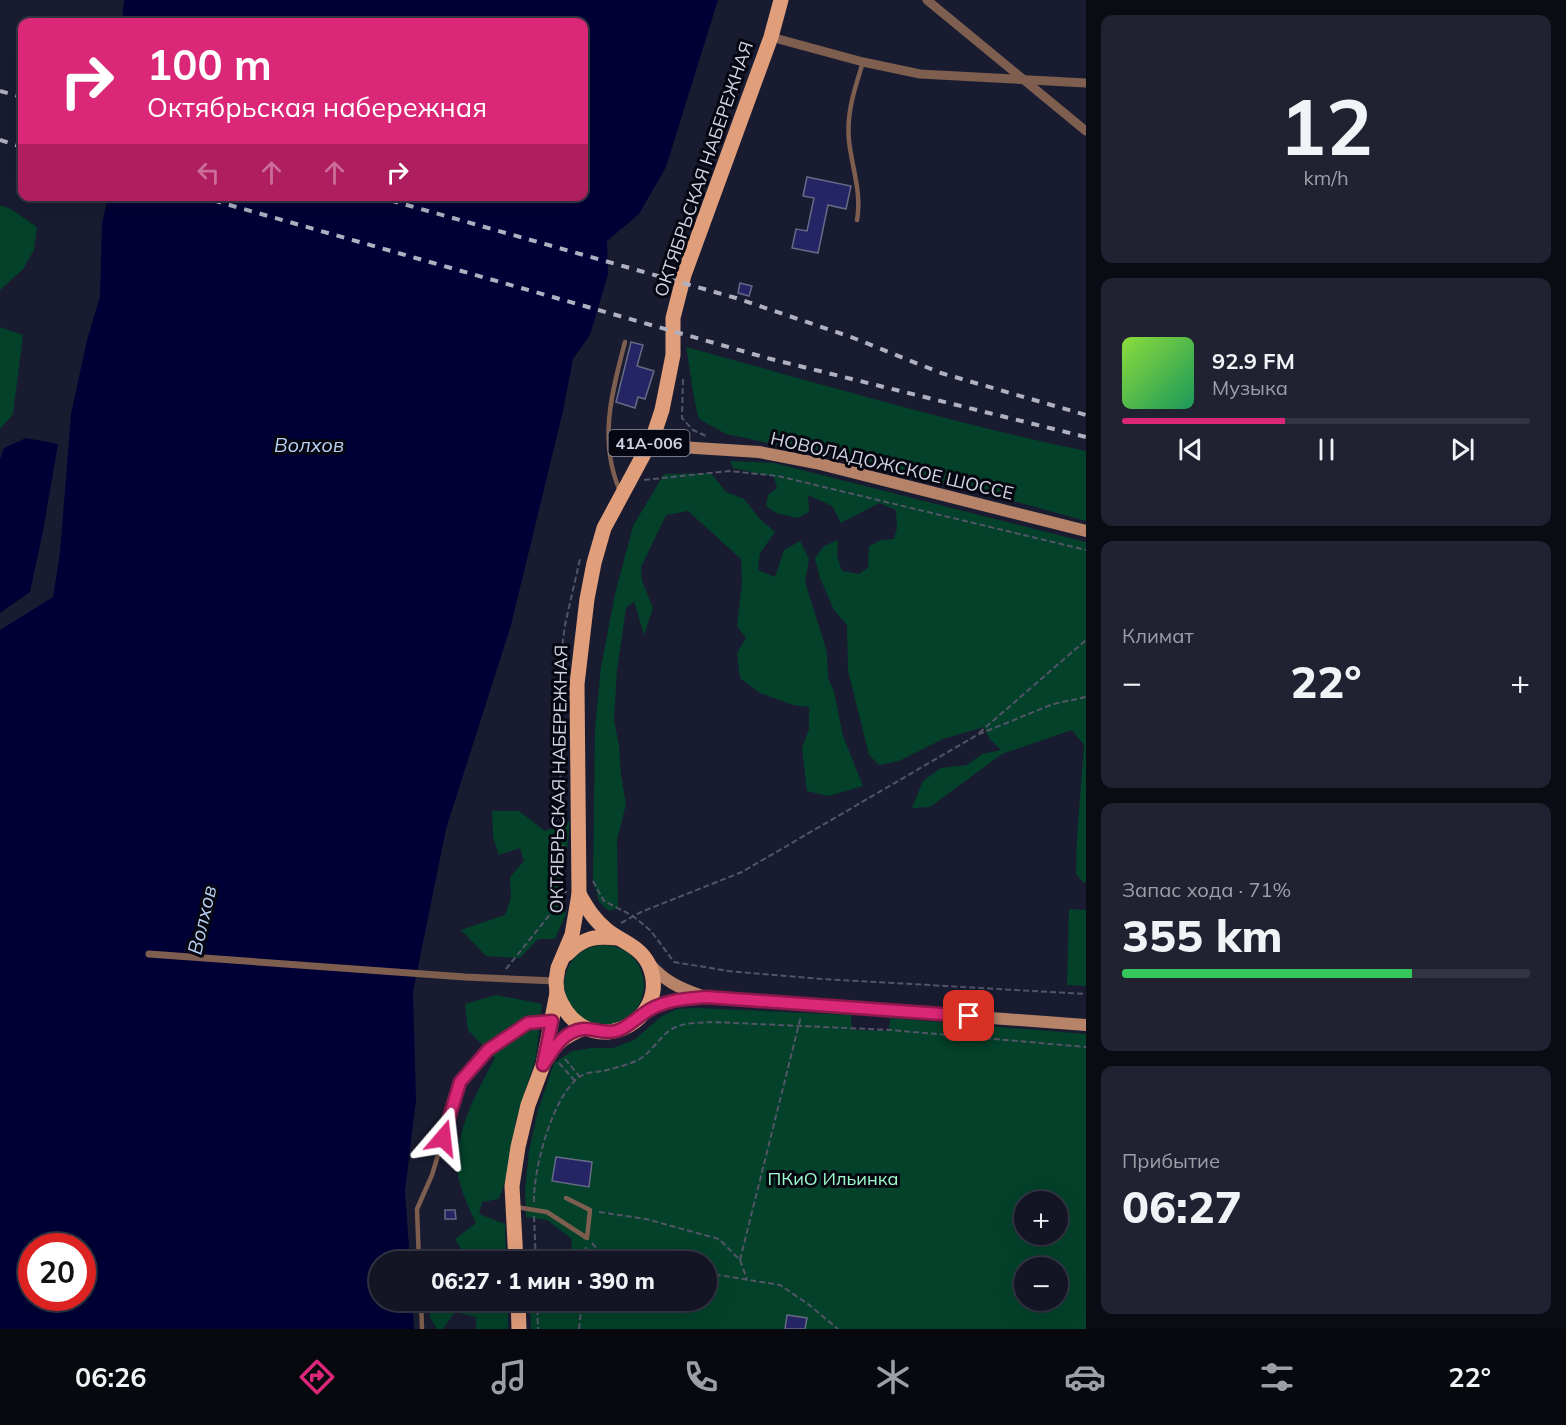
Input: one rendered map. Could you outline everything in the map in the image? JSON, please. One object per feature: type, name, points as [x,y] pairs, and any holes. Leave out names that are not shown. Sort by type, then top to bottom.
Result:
[{"type":"main road","name":"ОКТЯБРЬСКАЯ НАБЕРЕЖНАЯ","points":[[515,1251],[512,1186],[518,1147],[528,1105],[553,1059],[552,1021],[558,968],[572,935],[579,894],[577,684],[587,599],[594,563],[604,528],[653,437],[663,410],[673,355],[673,318],[684,275],[771,37],[781,0]]},
{"type":"main road","name":"НОВОЛАДОЖСКОЕ ШОССЕ","points":[[653,437],[680,447],[759,452],[816,463],[1086,531]]},
{"type":"main road","points":[[579,894],[588,910],[613,934],[639,951],[660,976],[682,989],[706,997]]},
{"type":"main road","points":[[564,957],[579,943],[598,936],[613,934]]},
{"type":"main road","points":[[556,987],[562,1008],[571,1020],[584,1029],[600,1033],[616,1031],[631,1025],[642,1014],[651,999],[652,982],[648,965],[639,951]]},
{"type":"main road","points":[[642,1014],[662,1004],[706,997],[1086,1025]]},
{"type":"main road","points":[[553,1059],[555,1044],[568,1035],[584,1029]]},
{"type":"main road","points":[[518,1311],[519,1329]]},
{"type":"street","points":[[927,0],[1086,131]]},
{"type":"street","points":[[771,37],[863,62],[920,74],[1086,83]]},
{"type":"street","points":[[149,954],[499,978],[556,987]]},
{"type":"lane","points":[[857,220],[860,206],[849,139],[849,111],[863,62]]},
{"type":"lane","points":[[621,494],[610,460],[609,407],[625,342]]},
{"type":"lane","points":[[419,1251],[417,1209],[432,1175],[460,1082],[488,1050],[528,1023],[552,1021]]},
{"type":"lane","points":[[513,1206],[547,1212],[587,1238],[590,1210],[566,1198]]},
{"type":"lane","points":[[421,1311],[422,1329]]},
{"type":"path","points":[[683,375],[682,418],[693,430],[712,439],[711,450]]},
{"type":"path","points":[[643,480],[729,471],[778,476],[1086,550]]},
{"type":"path","points":[[977,735],[1086,640]]},
{"type":"path","points":[[613,934],[633,916],[742,872],[977,735],[1053,704],[1086,697]]},
{"type":"path","points":[[593,880],[604,901],[633,916],[651,931],[674,962],[728,971],[824,979],[1086,994]]},
{"type":"path","points":[[499,978],[552,912],[563,892]]},
{"type":"path","points":[[740,1260],[804,1004]]},
{"type":"path","points":[[536,1251],[533,1191],[542,1150],[557,1105],[580,1077],[638,1059],[653,1050],[675,1027],[691,1023],[712,1022],[891,1030],[1086,1047]]},
{"type":"path","points":[[553,1059],[580,1077]]},
{"type":"path","points":[[553,1059],[575,1081]]},
{"type":"path","points":[[590,1210],[646,1220],[719,1239],[740,1260],[747,1279]]},
{"type":"path","points":[[586,1251],[587,1238]]},
{"type":"path","points":[[587,1238],[600,1251]]},
{"type":"path","points":[[717,1275],[780,1285],[838,1329]]},
{"type":"path","points":[[537,1311],[538,1329]]},
{"type":"path","points":[[579,1329],[581,1311]]},
{"type":"green space","points":[[0,205],[11,209],[37,227],[34,250],[23,269],[0,290]]},
{"type":"green space","points":[[0,327],[23,335],[13,414],[0,429]]},
{"type":"green space","points":[[686,347],[935,415],[1086,451],[1086,521],[992,495],[726,434],[699,419]]},
{"type":"green space","points":[[730,461],[774,463],[1086,542],[1086,882],[1084,883],[1076,874],[1084,745],[1072,730],[1002,754],[930,807],[912,808],[923,781],[941,768],[967,765],[982,754],[1001,750],[989,738],[984,727],[943,739],[899,761],[879,765],[869,755],[848,671],[847,625],[834,610],[820,578],[815,558],[824,546],[838,540],[837,556],[842,571],[859,574],[868,568],[869,546],[881,540],[894,539],[897,528],[896,510],[879,503],[841,523],[832,506],[808,495],[809,512],[798,518],[776,513],[766,506],[768,495],[777,488],[774,477],[733,468]]},
{"type":"green space","points":[[711,473],[726,492],[744,499],[760,519],[775,532],[760,553],[758,570],[775,577],[784,550],[800,541],[809,559],[805,582],[827,652],[828,678],[834,692],[843,736],[863,786],[828,796],[807,791],[802,748],[809,729],[809,707],[793,705],[760,693],[740,678],[737,653],[746,638],[737,626],[742,584],[741,559],[688,511],[666,515],[641,567],[642,581],[653,608],[644,635],[634,601],[626,608],[617,670],[614,720],[626,804],[617,840],[618,908],[609,911],[599,902],[593,880],[595,728],[601,667],[615,594],[633,526],[664,474]]},
{"type":"green space","points":[[492,811],[519,811],[545,831],[570,821],[567,850],[559,863],[566,914],[555,939],[538,939],[520,958],[486,956],[461,930],[505,915],[511,898],[510,877],[524,861],[520,848],[499,855],[493,837]]},
{"type":"green space","points":[[1069,909],[1086,910],[1086,986],[1067,985]]},
{"type":"green space","points":[[604,945],[619,948],[632,957],[641,970],[644,985],[641,1000],[632,1013],[619,1022],[604,1025],[589,1022],[576,1013],[567,1000],[564,985],[567,970],[576,957],[589,948]]},
{"type":"green space","points":[[496,995],[542,1004],[536,1057],[516,1120],[506,1179],[499,1199],[482,1202],[479,1214],[505,1224],[506,1251],[463,1251],[455,1239],[476,1223],[459,1180],[457,1166],[460,1137],[469,1110],[495,1058],[468,1030],[465,1004]]},
{"type":"green space","name":"ПКиО Ильинка","points":[[695,1008],[851,1015],[852,1030],[889,1031],[890,1018],[1086,1034],[1086,1329],[531,1329],[530,1311],[717,1311],[717,1251],[571,1251],[572,1239],[547,1220],[526,1217],[525,1189],[529,1151],[538,1110],[554,1063],[572,1051],[613,1048],[634,1040],[662,1016],[678,1009]]},
{"type":"green space","points":[[430,1311],[508,1311],[508,1329],[476,1329],[476,1317],[455,1312],[443,1329],[437,1329],[430,1317]]},
{"type":"water","name":"Волхов","points":[[124,0],[718,0],[666,167],[639,214],[607,241],[608,274],[590,335],[573,359],[563,411],[511,625],[446,829],[413,992],[416,1100],[405,1191],[409,1251],[369,1251],[369,1311],[413,1311],[414,1329],[0,1329],[0,630],[53,597],[60,553],[71,414],[87,340],[100,297],[102,223],[107,201],[588,201],[588,18],[122,18]]},
{"type":"water","points":[[26,438],[58,444],[30,592],[0,613],[0,459],[4,448]]},
{"type":"building","points":[[807,177],[851,186],[846,209],[828,205],[818,253],[792,248],[796,229],[807,231],[814,198],[803,196]]},
{"type":"building","points":[[740,283],[752,286],[749,296],[738,293]]},
{"type":"building","points":[[631,342],[643,345],[637,366],[654,371],[645,399],[638,397],[635,408],[616,402]]},
{"type":"building","points":[[556,1157],[592,1162],[589,1187],[552,1181]]},
{"type":"building","points":[[445,1210],[455,1210],[456,1219],[445,1219]]},
{"type":"building","points":[[787,1315],[807,1318],[805,1329],[785,1329]]},
{"type":"railway","points":[[0,91],[18,96]]},
{"type":"railway","points":[[0,140],[18,146]]},
{"type":"railway","points":[[216,201],[767,358],[1086,437]]},
{"type":"railway","points":[[393,201],[736,298],[851,337],[941,373],[1086,415]]},
{"type":"route","points":[[443,1138],[460,1082],[488,1050],[528,1023],[552,1021],[543,1065],[555,1044],[568,1035],[584,1029],[600,1033],[616,1031],[631,1025],[642,1014],[662,1004],[678,1000],[706,997],[969,1016]]}]
